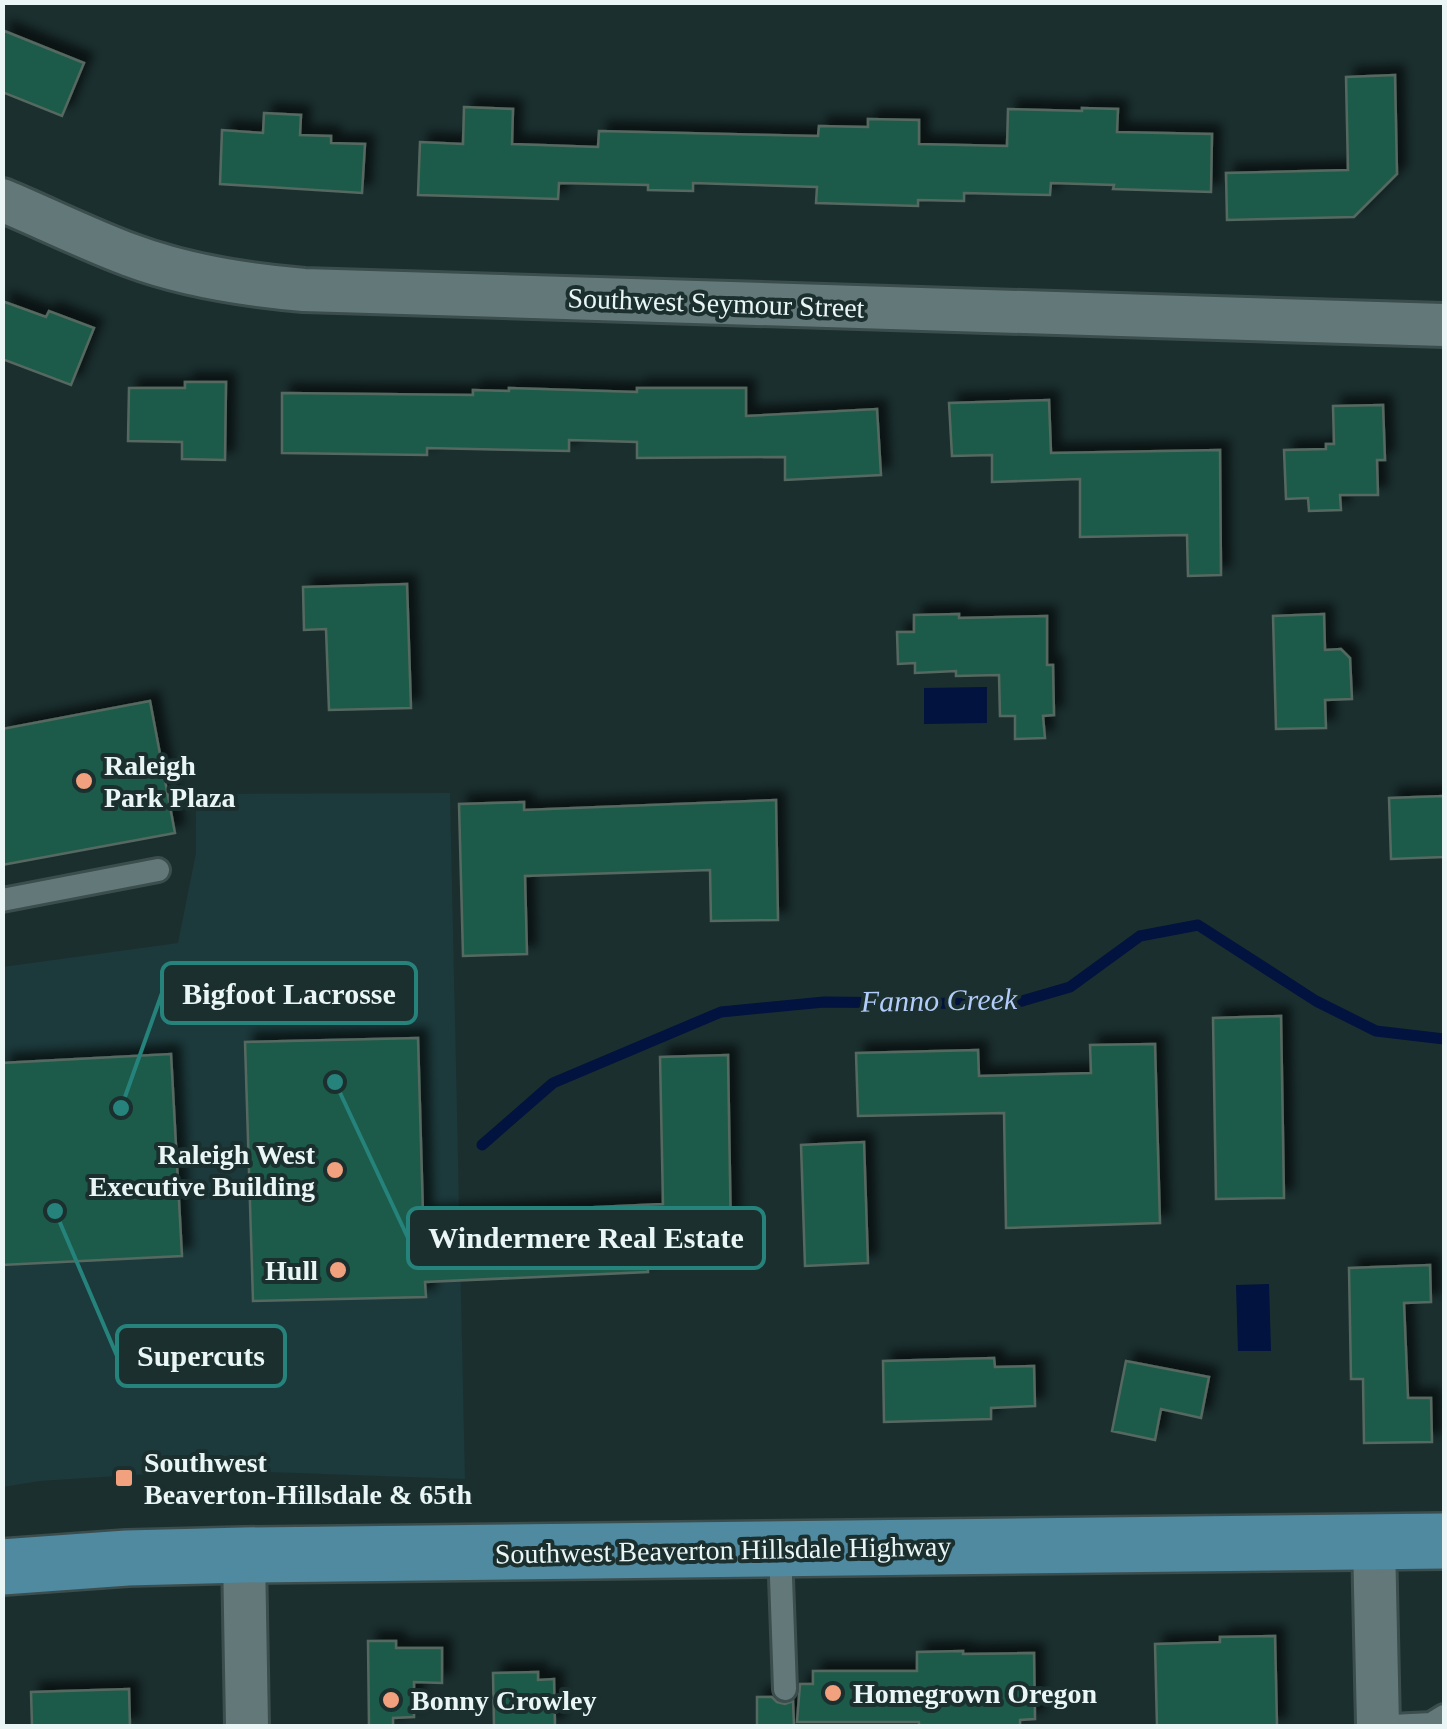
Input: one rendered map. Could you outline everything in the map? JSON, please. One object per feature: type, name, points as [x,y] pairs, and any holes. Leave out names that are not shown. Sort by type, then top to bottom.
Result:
[{"type":"main road","name":"Southwest Beaverton Hillsdale Highway","points":[[2,1567],[244,1555],[1444,1541]]},
{"type":"street","name":"Southwest Seymour Street","points":[[2,200],[132,256],[201,276],[287,289],[1444,325]]},
{"type":"street","points":[[1374,1542],[1378,1726]]},
{"type":"street","points":[[244,1555],[247,1726]]},
{"type":"lane","points":[[2,900],[158,870]]},
{"type":"lane","points":[[780,1550],[785,1689]]},
{"type":"lane","points":[[1392,1726],[1431,1724],[1444,1716]]},
{"type":"shaded area","points":[[450,793],[465,1479],[212,1470],[3,1487],[2,967],[178,943],[196,853],[196,794]]},
{"type":"water","points":[[987,687],[987,723],[924,724],[924,688]]},
{"type":"water","points":[[1269,1284],[1271,1351],[1238,1351],[1236,1285]]},
{"type":"building","points":[[2,30],[84,63],[62,116],[2,92]]},
{"type":"building","points":[[1395,75],[1397,174],[1354,217],[1227,220],[1226,173],[1348,170],[1346,77]]},
{"type":"building","points":[[464,107],[513,109],[512,144],[598,147],[599,131],[818,136],[819,126],[868,127],[868,119],[919,120],[919,144],[1007,146],[1008,109],[1118,109],[1117,132],[1212,134],[1211,192],[1051,183],[1050,195],[964,193],[964,201],[918,200],[918,206],[816,203],[817,187],[693,183],[693,191],[648,190],[648,185],[559,183],[558,199],[418,195],[420,142],[463,144]]},
{"type":"building","points":[[264,113],[301,115],[300,135],[331,136],[331,143],[365,144],[362,193],[220,184],[222,130],[263,133]]},
{"type":"building","points":[[2,301],[46,317],[49,311],[94,328],[71,385],[2,359]]},
{"type":"building","points":[[185,382],[226,382],[225,460],[182,459],[182,442],[128,441],[129,388],[185,388]]},
{"type":"building","points":[[637,388],[746,388],[746,416],[877,409],[881,475],[785,480],[785,457],[637,458],[637,442],[569,440],[569,451],[427,448],[427,455],[282,453],[282,393],[473,395],[473,390],[637,392]]},
{"type":"building","points":[[1049,400],[1051,453],[1220,450],[1221,575],[1188,576],[1187,535],[1080,537],[1080,479],[992,482],[992,455],[952,456],[949,403]]},
{"type":"building","points":[[1383,405],[1385,460],[1377,460],[1378,495],[1340,495],[1341,510],[1309,511],[1308,498],[1286,499],[1284,450],[1326,449],[1326,444],[1334,444],[1333,406]]},
{"type":"building","points":[[407,584],[411,708],[329,710],[326,629],[304,630],[303,587]]},
{"type":"building","points":[[959,614],[959,618],[1047,616],[1047,665],[1053,665],[1054,715],[1043,716],[1045,738],[1015,739],[1015,716],[1000,716],[999,675],[915,673],[915,663],[898,664],[897,632],[914,632],[914,615]]},
{"type":"building","points":[[1324,614],[1325,650],[1341,649],[1350,658],[1352,699],[1325,700],[1326,728],[1276,729],[1273,616]]},
{"type":"building","name":"Raleigh Park Plaza","points":[[150,701],[175,833],[2,865],[2,729]]},
{"type":"building","points":[[1444,796],[1444,857],[1391,859],[1389,798]]},
{"type":"building","points":[[776,800],[778,920],[711,921],[710,870],[525,876],[527,954],[463,956],[459,804],[524,802],[524,810]]},
{"type":"building","points":[[1281,1016],[1284,1198],[1216,1199],[1213,1018]]},
{"type":"building","name":"Raleigh West Executive Building","points":[[418,1038],[423,1215],[663,1204],[660,1057],[728,1055],[731,1239],[647,1241],[648,1272],[425,1282],[426,1297],[253,1301],[245,1042]]},
{"type":"building","points":[[1155,1044],[1160,1223],[1006,1228],[1004,1113],[858,1116],[856,1053],[978,1050],[979,1076],[1091,1073],[1090,1045]]},
{"type":"building","points":[[171,1054],[182,1256],[2,1265],[2,1063]]},
{"type":"building","points":[[864,1142],[868,1263],[805,1266],[801,1145]]},
{"type":"building","points":[[1430,1265],[1431,1302],[1404,1303],[1408,1398],[1431,1398],[1432,1442],[1364,1443],[1363,1379],[1351,1379],[1349,1268]]},
{"type":"building","points":[[994,1358],[995,1367],[1034,1366],[1035,1406],[991,1408],[991,1419],[884,1422],[883,1361]]},
{"type":"building","points":[[1126,1361],[1209,1377],[1201,1418],[1161,1409],[1155,1440],[1112,1431]]},
{"type":"building","points":[[1275,1636],[1277,1726],[1157,1726],[1155,1644]]},
{"type":"building","name":"Bonny Crowley","points":[[368,1641],[396,1641],[396,1648],[442,1648],[442,1683],[414,1682],[414,1717],[393,1718],[393,1726],[369,1726]]},
{"type":"building","points":[[917,1652],[1034,1653],[1035,1719],[1020,1720],[1020,1726],[797,1722],[800,1684],[813,1684],[813,1671],[917,1671]]},
{"type":"building","points":[[538,1672],[538,1680],[554,1679],[555,1726],[494,1726],[493,1673]]},
{"type":"building","points":[[129,1689],[130,1726],[32,1726],[31,1692]]},
{"type":"building","points":[[757,1697],[772,1697],[785,1704],[793,1701],[794,1726],[757,1726]]},
{"type":"waterway","name":"Fanno Creek","points":[[482,1145],[553,1083],[721,1012],[824,1002],[1012,1004],[1070,987],[1140,936],[1198,925],[1316,1001],[1376,1031],[1444,1039]]},
{"type":"place","name":"Raleigh Park Plaza","points":[[84,781]]},
{"type":"place","name":"Windermere Real Estate","points":[[335,1082]]},
{"type":"place","name":"Bigfoot Lacrosse","points":[[121,1108]]},
{"type":"place","name":"Raleigh West Executive Building","points":[[335,1170]]},
{"type":"place","name":"Supercuts","points":[[55,1211]]},
{"type":"place","name":"Hull","points":[[338,1270]]},
{"type":"place","name":"Southwest Beaverton-Hillsdale & 65th","points":[[124,1478]]},
{"type":"place","name":"Homegrown Oregon","points":[[833,1693]]},
{"type":"place","name":"Bonny Crowley","points":[[391,1700]]}]
